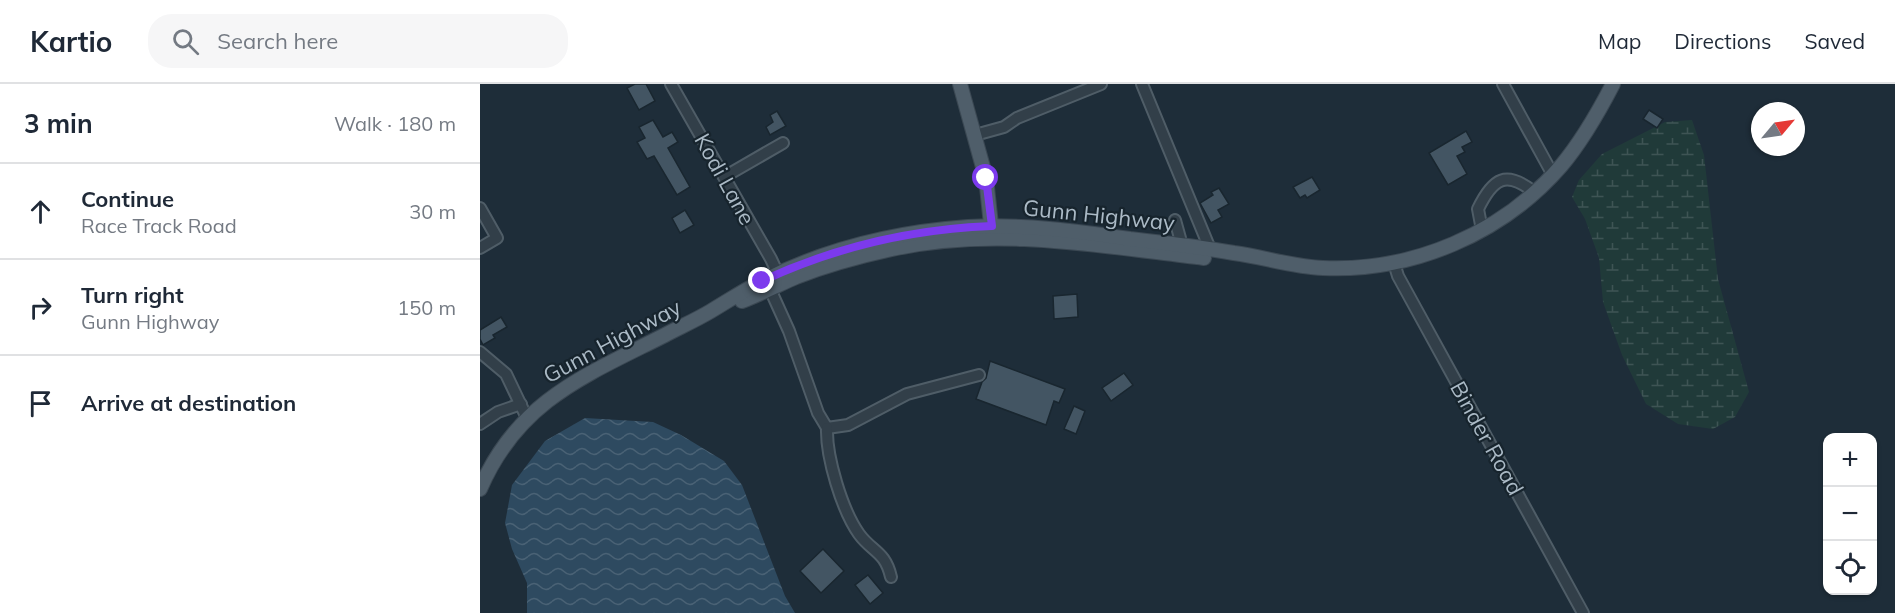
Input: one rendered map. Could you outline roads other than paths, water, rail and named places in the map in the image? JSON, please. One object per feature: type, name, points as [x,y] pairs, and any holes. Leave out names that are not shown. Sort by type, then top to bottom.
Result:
[{"type":"main road","points":[[708,314],[818,269],[893,248],[992,232],[986,178],[960,84]]},
{"type":"main road","name":"Gunn Highway","points":[[480,489],[503,445],[527,418],[562,389],[708,314],[748,289],[778,274],[835,252],[878,240],[942,230],[1068,231],[1179,250],[1210,249],[1293,265],[1341,268],[1394,263],[1437,250],[1482,230],[1534,192],[1553,175],[1581,139],[1613,84]]},
{"type":"main road","points":[[1179,250],[1251,264],[1293,265]]},
{"type":"street","name":"Kodi Lane","points":[[672,84],[778,274]]},
{"type":"street","points":[[975,135],[1004,127],[1017,118],[1101,84]]},
{"type":"street","points":[[1142,84],[1210,249]]},
{"type":"street","points":[[1503,84],[1553,175]]},
{"type":"street","points":[[724,177],[783,143]]},
{"type":"street","points":[[1482,230],[1478,209],[1487,194],[1502,180],[1509,179],[1517,182],[1534,192]]},
{"type":"street","points":[[480,208],[497,238],[480,248]]},
{"type":"street","points":[[1174,220],[1179,232],[1179,250]]},
{"type":"street","name":"Binder Road","points":[[1394,263],[1398,276],[1583,613]]},
{"type":"street","points":[[770,289],[789,331],[818,413],[827,428],[826,445],[849,515],[859,534],[888,563],[891,577]]},
{"type":"street","points":[[480,352],[506,374],[527,418]]},
{"type":"street","points":[[827,428],[848,425],[907,394],[979,375]]},
{"type":"street","points":[[480,423],[498,412],[521,404]]},
{"type":"water","points":[[585,418],[653,422],[681,435],[724,461],[742,485],[785,596],[795,613],[527,613],[527,583],[512,549],[505,523],[512,485],[545,441]]}]
